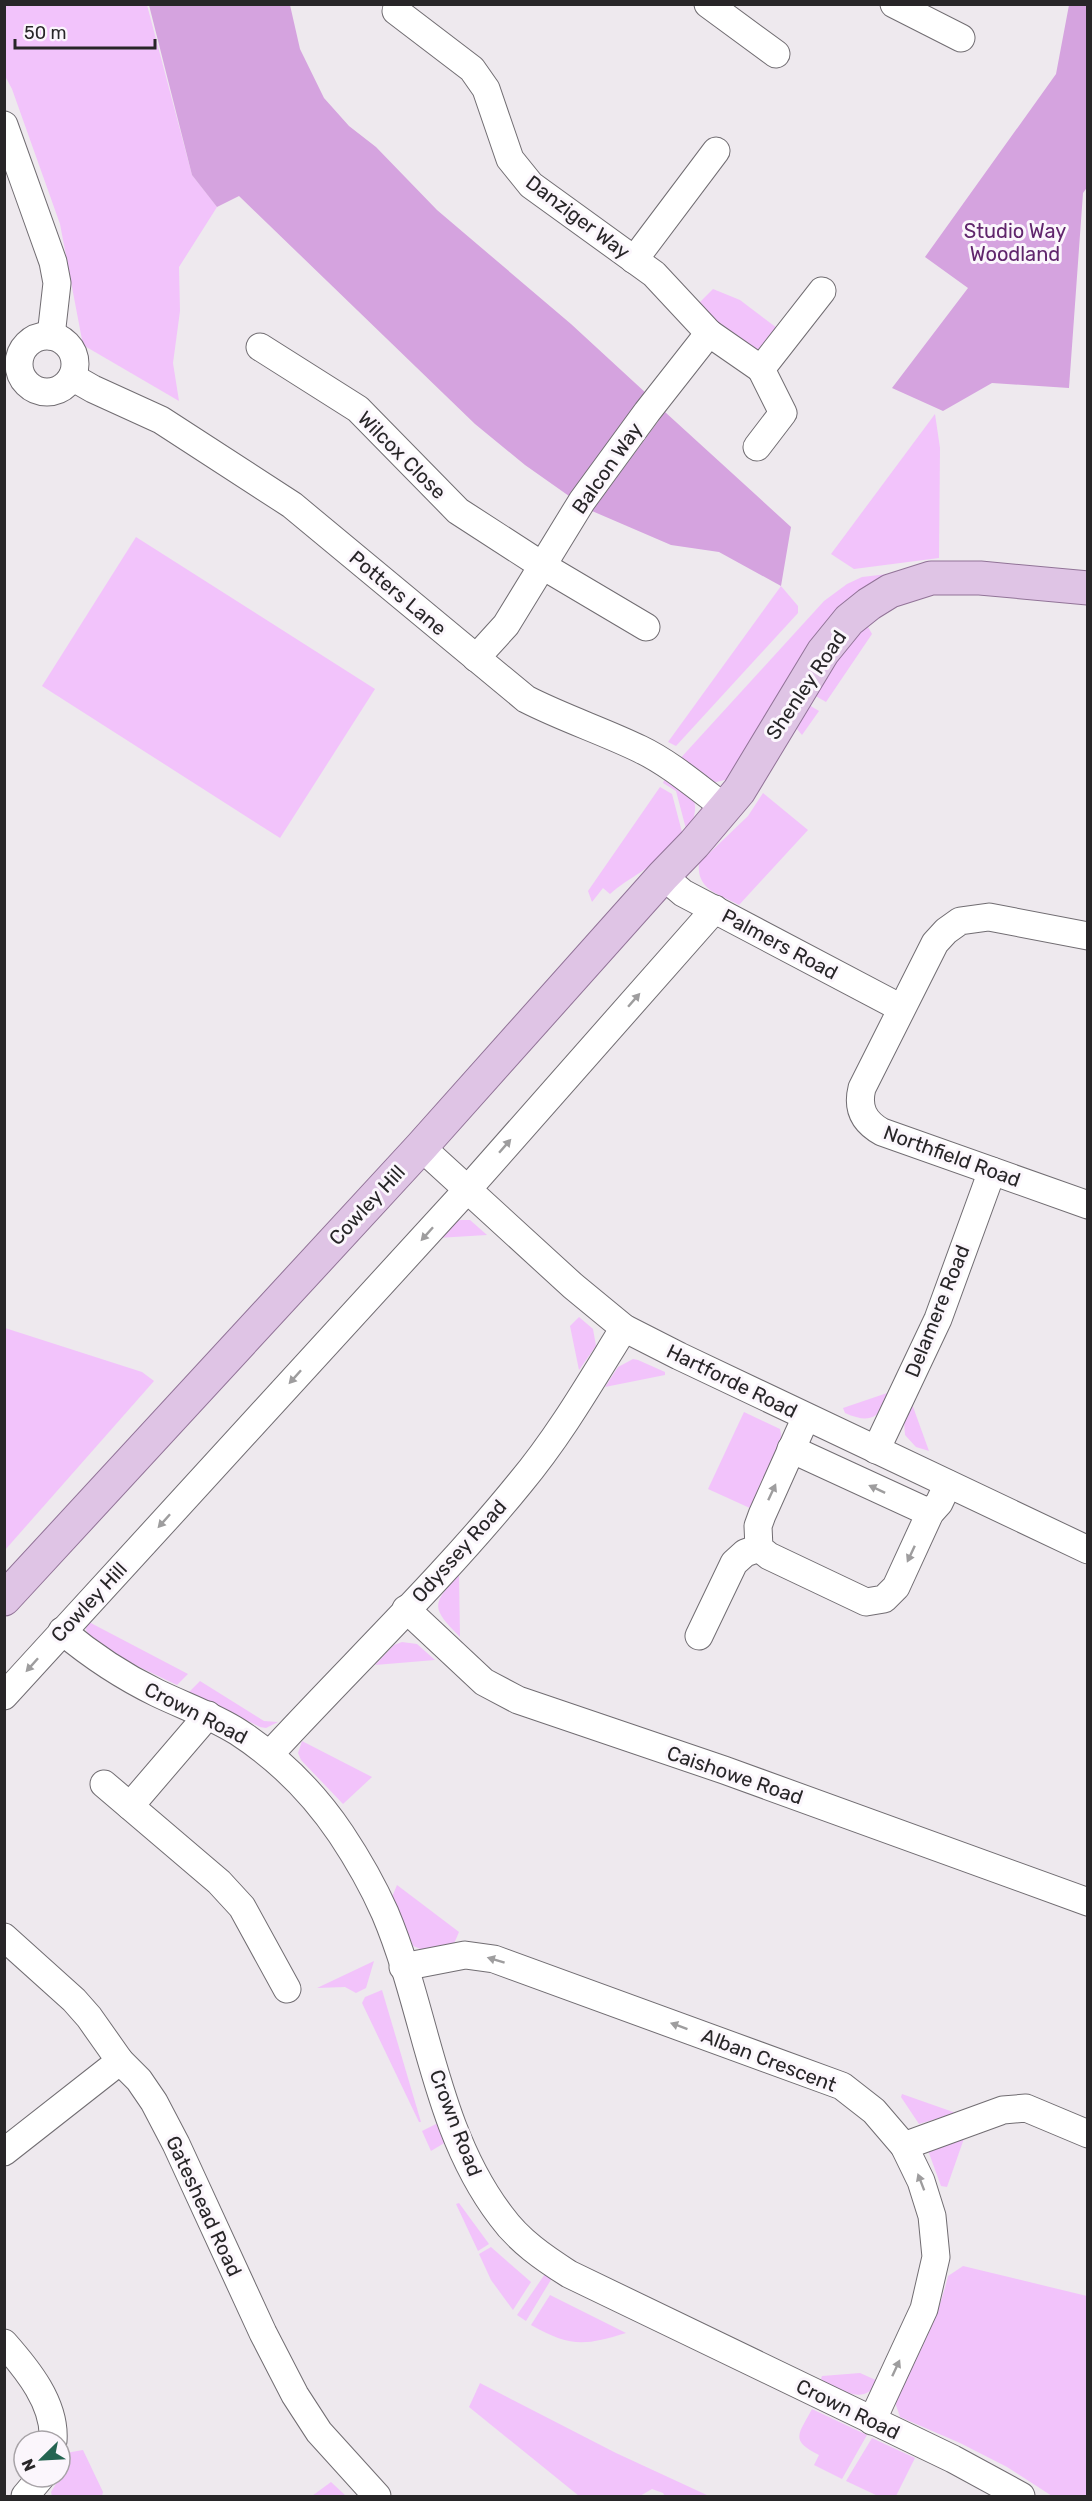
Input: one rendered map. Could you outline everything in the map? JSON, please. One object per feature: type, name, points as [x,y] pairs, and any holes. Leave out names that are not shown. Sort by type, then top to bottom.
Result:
[{"type":"main road","name":"Shenley Road","points":[[724,807],[739,790],[823,652],[849,620],[883,596],[910,583],[931,578],[980,578],[1088,588]]},
{"type":"main road","name":"Cowley Hill","points":[[4,1599],[421,1147],[694,844],[724,807]]},
{"type":"street","points":[[894,4],[961,38]]},
{"type":"street","points":[[725,9],[776,54]]},
{"type":"street","name":"Danziger Way","points":[[396,11],[472,69],[486,89],[510,159],[531,185],[634,260],[672,292],[709,333]]},
{"type":"street","points":[[4,125],[53,262],[57,283],[51,336]]},
{"type":"street","points":[[634,260],[716,151]]},
{"type":"street","points":[[760,369],[822,291]]},
{"type":"street","points":[[709,333],[760,369],[783,413],[757,447]]},
{"type":"street","name":"Balcon Way","points":[[476,658],[506,625],[582,501],[647,412],[709,333]]},
{"type":"street","points":[[51,336],[60,339],[72,351],[75,359],[72,377],[67,384],[50,392],[32,387],[13,376],[24,349],[36,339],[51,336]]},
{"type":"street","name":"Wilcox Close","points":[[260,347],[358,409],[458,511],[543,566],[646,627]]},
{"type":"street","name":"Potters Lane","points":[[72,377],[161,420],[292,505],[526,699],[558,715],[641,749],[668,765],[724,807]]},
{"type":"street","name":"Palmers Road","points":[[663,876],[683,893],[901,1008]]},
{"type":"street","name":"Cowley Hill","points":[[4,1696],[466,1190],[715,909]]},
{"type":"street","name":"Northfield Road","points":[[1088,936],[988,917],[960,921],[935,943],[862,1088],[859,1099],[866,1119],[882,1132],[1088,1204]]},
{"type":"street","name":"Hartforde Road","points":[[421,1147],[466,1190],[624,1328],[1088,1550]]},
{"type":"street","name":"Delamere Road","points":[[876,1450],[938,1319],[992,1171]]},
{"type":"street","name":"Odyssey Road","points":[[270,1754],[474,1537],[522,1481],[563,1426],[624,1328]]},
{"type":"street","points":[[806,1417],[758,1526],[759,1548],[769,1556],[866,1602],[884,1599],[896,1587],[930,1513],[939,1503],[948,1485]]},
{"type":"street","name":"Hartforde Road","points":[[791,1449],[930,1513]]},
{"type":"street","points":[[699,1636],[734,1563],[745,1553],[759,1548]]},
{"type":"street","name":"Caishowe Road","points":[[406,1609],[484,1682],[518,1700],[724,1770],[1088,1902]]},
{"type":"street","name":"Crown Road","points":[[62,1631],[115,1671],[156,1693],[208,1715],[270,1754],[317,1803],[341,1834],[385,1914],[457,2139],[482,2190],[502,2218],[524,2241],[569,2274],[953,2458],[1021,2496]]},
{"type":"street","points":[[130,1806],[208,1715]]},
{"type":"street","points":[[104,1784],[219,1882],[242,1907],[287,1989]]},
{"type":"street","name":"Gateshead Road","points":[[4,1937],[74,2000],[120,2061],[140,2080],[171,2135],[263,2333],[295,2395],[319,2432],[376,2496]]},
{"type":"street","name":"Alban Crescent","points":[[403,1967],[465,1955],[494,1959],[842,2086],[874,2111],[904,2146],[921,2181],[932,2216],[936,2257],[924,2309],[872,2421]]},
{"type":"street","points":[[4,2152],[120,2061]]},
{"type":"street","points":[[904,2146],[1003,2110],[1026,2108],[1088,2134]]},
{"type":"street","points":[[4,2343],[35,2382],[44,2399],[53,2429]]},
{"type":"shaded area","points":[[5,5],[147,5],[192,175],[217,207],[179,267],[180,311],[173,363],[179,401],[83,345],[60,224],[12,89],[5,76]]},
{"type":"shaded area","points":[[713,289],[740,300],[781,331],[762,352],[748,349],[697,305]]},
{"type":"shaded area","points":[[935,414],[940,448],[939,558],[854,569],[831,554]]},
{"type":"shaded area","points":[[136,537],[375,689],[280,838],[42,686]]},
{"type":"shaded area","points":[[914,571],[732,776],[712,783],[677,762],[824,601],[847,584],[862,577]]},
{"type":"shaded area","points":[[781,586],[798,606],[798,613],[676,746],[668,742]]},
{"type":"shaded area","points":[[867,625],[872,634],[826,702],[814,695],[851,640]]},
{"type":"shaded area","points":[[809,705],[819,711],[802,735],[797,729]]},
{"type":"shaded area","points":[[667,774],[693,798],[695,811],[689,831],[686,829],[676,791],[663,783]]},
{"type":"shaded area","points":[[660,787],[672,794],[682,832],[647,868],[610,894],[603,888],[592,902],[588,891]]},
{"type":"shaded area","points":[[763,793],[808,830],[739,905],[705,885],[699,872],[699,863],[748,816]]},
{"type":"shaded area","points":[[470,1220],[487,1235],[437,1238],[451,1222]]},
{"type":"shaded area","points":[[579,1317],[593,1329],[596,1346],[579,1370],[570,1326]]},
{"type":"shaded area","points":[[5,1328],[142,1372],[154,1381],[5,1550]]},
{"type":"shaded area","points":[[633,1359],[665,1372],[665,1375],[605,1387],[618,1367]]},
{"type":"shaded area","points":[[890,1392],[883,1408],[874,1416],[862,1418],[845,1413],[843,1408]]},
{"type":"shaded area","points":[[912,1404],[929,1451],[916,1447],[905,1435],[904,1421]]},
{"type":"shaded area","points":[[744,1412],[780,1429],[783,1444],[752,1509],[708,1489]]},
{"type":"shaded area","points":[[459,1575],[460,1637],[444,1619],[438,1606],[443,1593]]},
{"type":"shaded area","points":[[87,1621],[188,1674],[177,1685],[114,1655],[88,1634]]},
{"type":"shaded area","points":[[402,1642],[417,1644],[435,1660],[375,1665],[394,1645]]},
{"type":"shaded area","points":[[200,1681],[264,1721],[278,1722],[266,1728],[260,1727],[189,1692]]},
{"type":"shaded area","points":[[302,1741],[372,1777],[343,1804],[301,1760],[298,1753]]},
{"type":"shaded area","points":[[397,1885],[459,1932],[453,1946],[428,1952],[413,1946],[392,1897]]},
{"type":"shaded area","points":[[374,1961],[366,1988],[356,1993],[345,1987],[317,1988]]},
{"type":"shaded area","points":[[382,1990],[421,2122],[362,2003],[365,1997]]},
{"type":"shaded area","points":[[902,2094],[956,2113],[919,2124],[901,2097]]},
{"type":"shaded area","points":[[438,2123],[446,2142],[431,2151],[422,2131]]},
{"type":"shaded area","points":[[967,2130],[947,2187],[941,2186],[926,2145]]},
{"type":"shaded area","points":[[459,2203],[489,2244],[478,2251],[456,2204]]},
{"type":"shaded area","points":[[491,2247],[531,2282],[513,2310],[491,2280],[479,2254]]},
{"type":"shaded area","points":[[963,2266],[1087,2296],[1087,2496],[1052,2496],[1007,2467],[960,2443],[900,2417],[895,2402],[932,2324],[948,2276]]},
{"type":"shaded area","points":[[547,2271],[552,2278],[526,2321],[517,2315]]},
{"type":"shaded area","points":[[550,2295],[626,2333],[599,2340],[577,2342],[556,2337],[531,2325]]},
{"type":"shaded area","points":[[860,2373],[878,2381],[870,2391],[860,2395],[843,2391],[821,2379],[822,2376]]},
{"type":"shaded area","points":[[480,2383],[616,2453],[709,2496],[665,2496],[652,2489],[640,2496],[579,2496],[469,2407]]},
{"type":"shaded area","points":[[812,2409],[867,2435],[842,2479],[814,2465],[819,2455],[803,2445],[800,2440],[799,2436]]},
{"type":"shaded area","points":[[872,2438],[915,2458],[896,2496],[878,2496],[846,2481]]},
{"type":"shaded area","points":[[83,2450],[103,2492],[102,2496],[52,2496],[53,2489],[72,2489],[72,2452]]},
{"type":"shaded area","points":[[331,2482],[346,2496],[312,2496]]},
{"type":"green space","points":[[149,5],[290,5],[300,49],[324,98],[349,126],[376,147],[437,210],[571,324],[647,394],[569,496],[525,465],[475,424],[239,196],[217,207],[192,175]]},
{"type":"green space","name":"Studio Way Woodland","points":[[1069,5],[1088,5],[1088,186],[1083,193],[1069,388],[992,383],[943,411],[892,388],[968,288],[925,257],[1056,74]]},
{"type":"green space","points":[[665,412],[791,527],[781,586],[719,552],[671,545],[592,511]]}]
